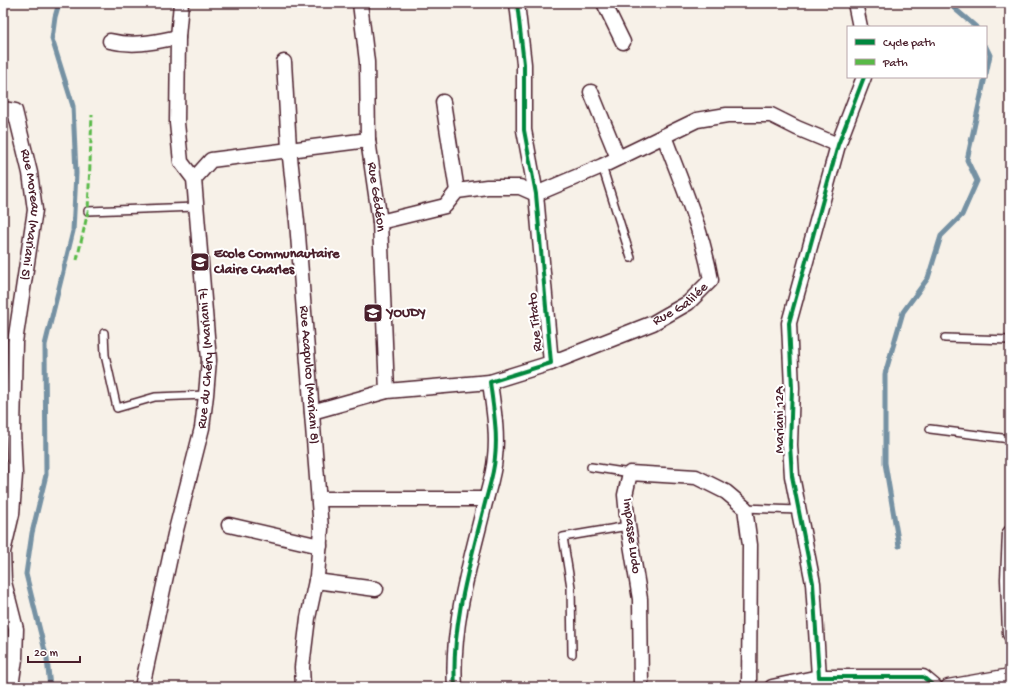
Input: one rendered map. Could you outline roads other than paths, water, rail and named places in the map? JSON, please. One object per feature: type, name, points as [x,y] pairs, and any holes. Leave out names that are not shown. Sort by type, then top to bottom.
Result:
[{"type":"street","points":[[181,3],[178,37],[176,123],[180,162],[194,179],[211,160],[289,148],[368,140]]},
{"type":"street","name":"Rue Gédéon","points":[[360,3],[366,62],[368,140],[380,222],[386,391]]},
{"type":"street","name":"Rue Titato","points":[[312,412],[386,391],[490,382],[551,363],[536,194],[524,130],[524,64],[517,3]]},
{"type":"street","points":[[604,3],[622,42]]},
{"type":"street","points":[[856,3],[860,26]]},
{"type":"street","points":[[110,41],[126,45],[150,43],[178,37]]},
{"type":"street","name":"Rue Acapulco (Mariani 8)","points":[[284,62],[289,148],[297,222],[321,529],[316,581],[308,618],[302,668],[303,687]]},
{"type":"street","name":"Mariani 12A","points":[[819,677],[813,583],[792,476],[790,445],[792,388],[789,323],[838,145],[864,78]]},
{"type":"street","points":[[591,92],[618,158]]},
{"type":"street","points":[[443,102],[457,191]]},
{"type":"street","name":"Rue Moreau (Mariani 5)","points":[[3,109],[15,111],[30,173],[35,210],[15,342],[13,430],[15,475],[12,514],[3,552],[4,582],[16,629],[15,659],[11,687]]},
{"type":"street","points":[[380,222],[445,206],[457,191],[487,187],[520,186],[536,194],[602,166],[697,120],[727,115],[771,115],[797,128],[838,145]]},
{"type":"street","name":"Rue Galilée","points":[[551,363],[653,323],[688,303],[711,280],[705,247],[694,213],[664,136]]},
{"type":"street","name":"Rue du Chéry (Mariani 7)","points":[[142,687],[177,527],[202,428],[206,395],[209,360],[194,179]]},
{"type":"street","points":[[455,687],[453,664],[459,621],[496,457],[494,411],[490,382]]},
{"type":"street","points":[[630,473],[696,477],[726,492],[745,508],[750,545],[749,687]]},
{"type":"street","name":"Impasse Ludo","points":[[630,473],[625,495],[628,526],[640,599],[641,687]]},
{"type":"street","points":[[319,499],[486,498]]},
{"type":"street","points":[[229,525],[320,546]]},
{"type":"street","points":[[1010,533],[1008,579],[1010,634]]},
{"type":"street","points":[[316,581],[376,588]]},
{"type":"street","points":[[948,687],[1010,676]]},
{"type":"street","points":[[772,687],[819,677],[923,677],[935,687]]},
{"type":"lane","points":[[602,166],[631,258]]},
{"type":"lane","points":[[88,211],[196,207]]},
{"type":"lane","points":[[104,333],[105,355],[116,408],[154,397],[206,395]]},
{"type":"lane","points":[[945,338],[1010,340]]},
{"type":"lane","points":[[930,429],[1010,439]]},
{"type":"lane","points":[[591,467],[630,473]]},
{"type":"lane","points":[[745,508],[798,510]]},
{"type":"lane","points":[[572,654],[571,587],[563,537],[628,526]]},
{"type":"waterway","points":[[50,687],[47,659],[26,574],[32,533],[46,475],[45,345],[73,231],[76,173],[73,106],[52,39],[55,17],[59,3]]},
{"type":"waterway","points":[[952,3],[954,8],[975,26]]},
{"type":"waterway","points":[[987,49],[990,55],[987,69]]},
{"type":"waterway","points":[[899,546],[885,463],[885,374],[903,312],[928,278],[941,236],[962,215],[977,181],[967,160],[985,78]]},
{"type":"place","name":"Ecole Communautaire Claire Charles","points":[[200,262]]},
{"type":"place","name":"YOUDY","points":[[373,313]]}]
